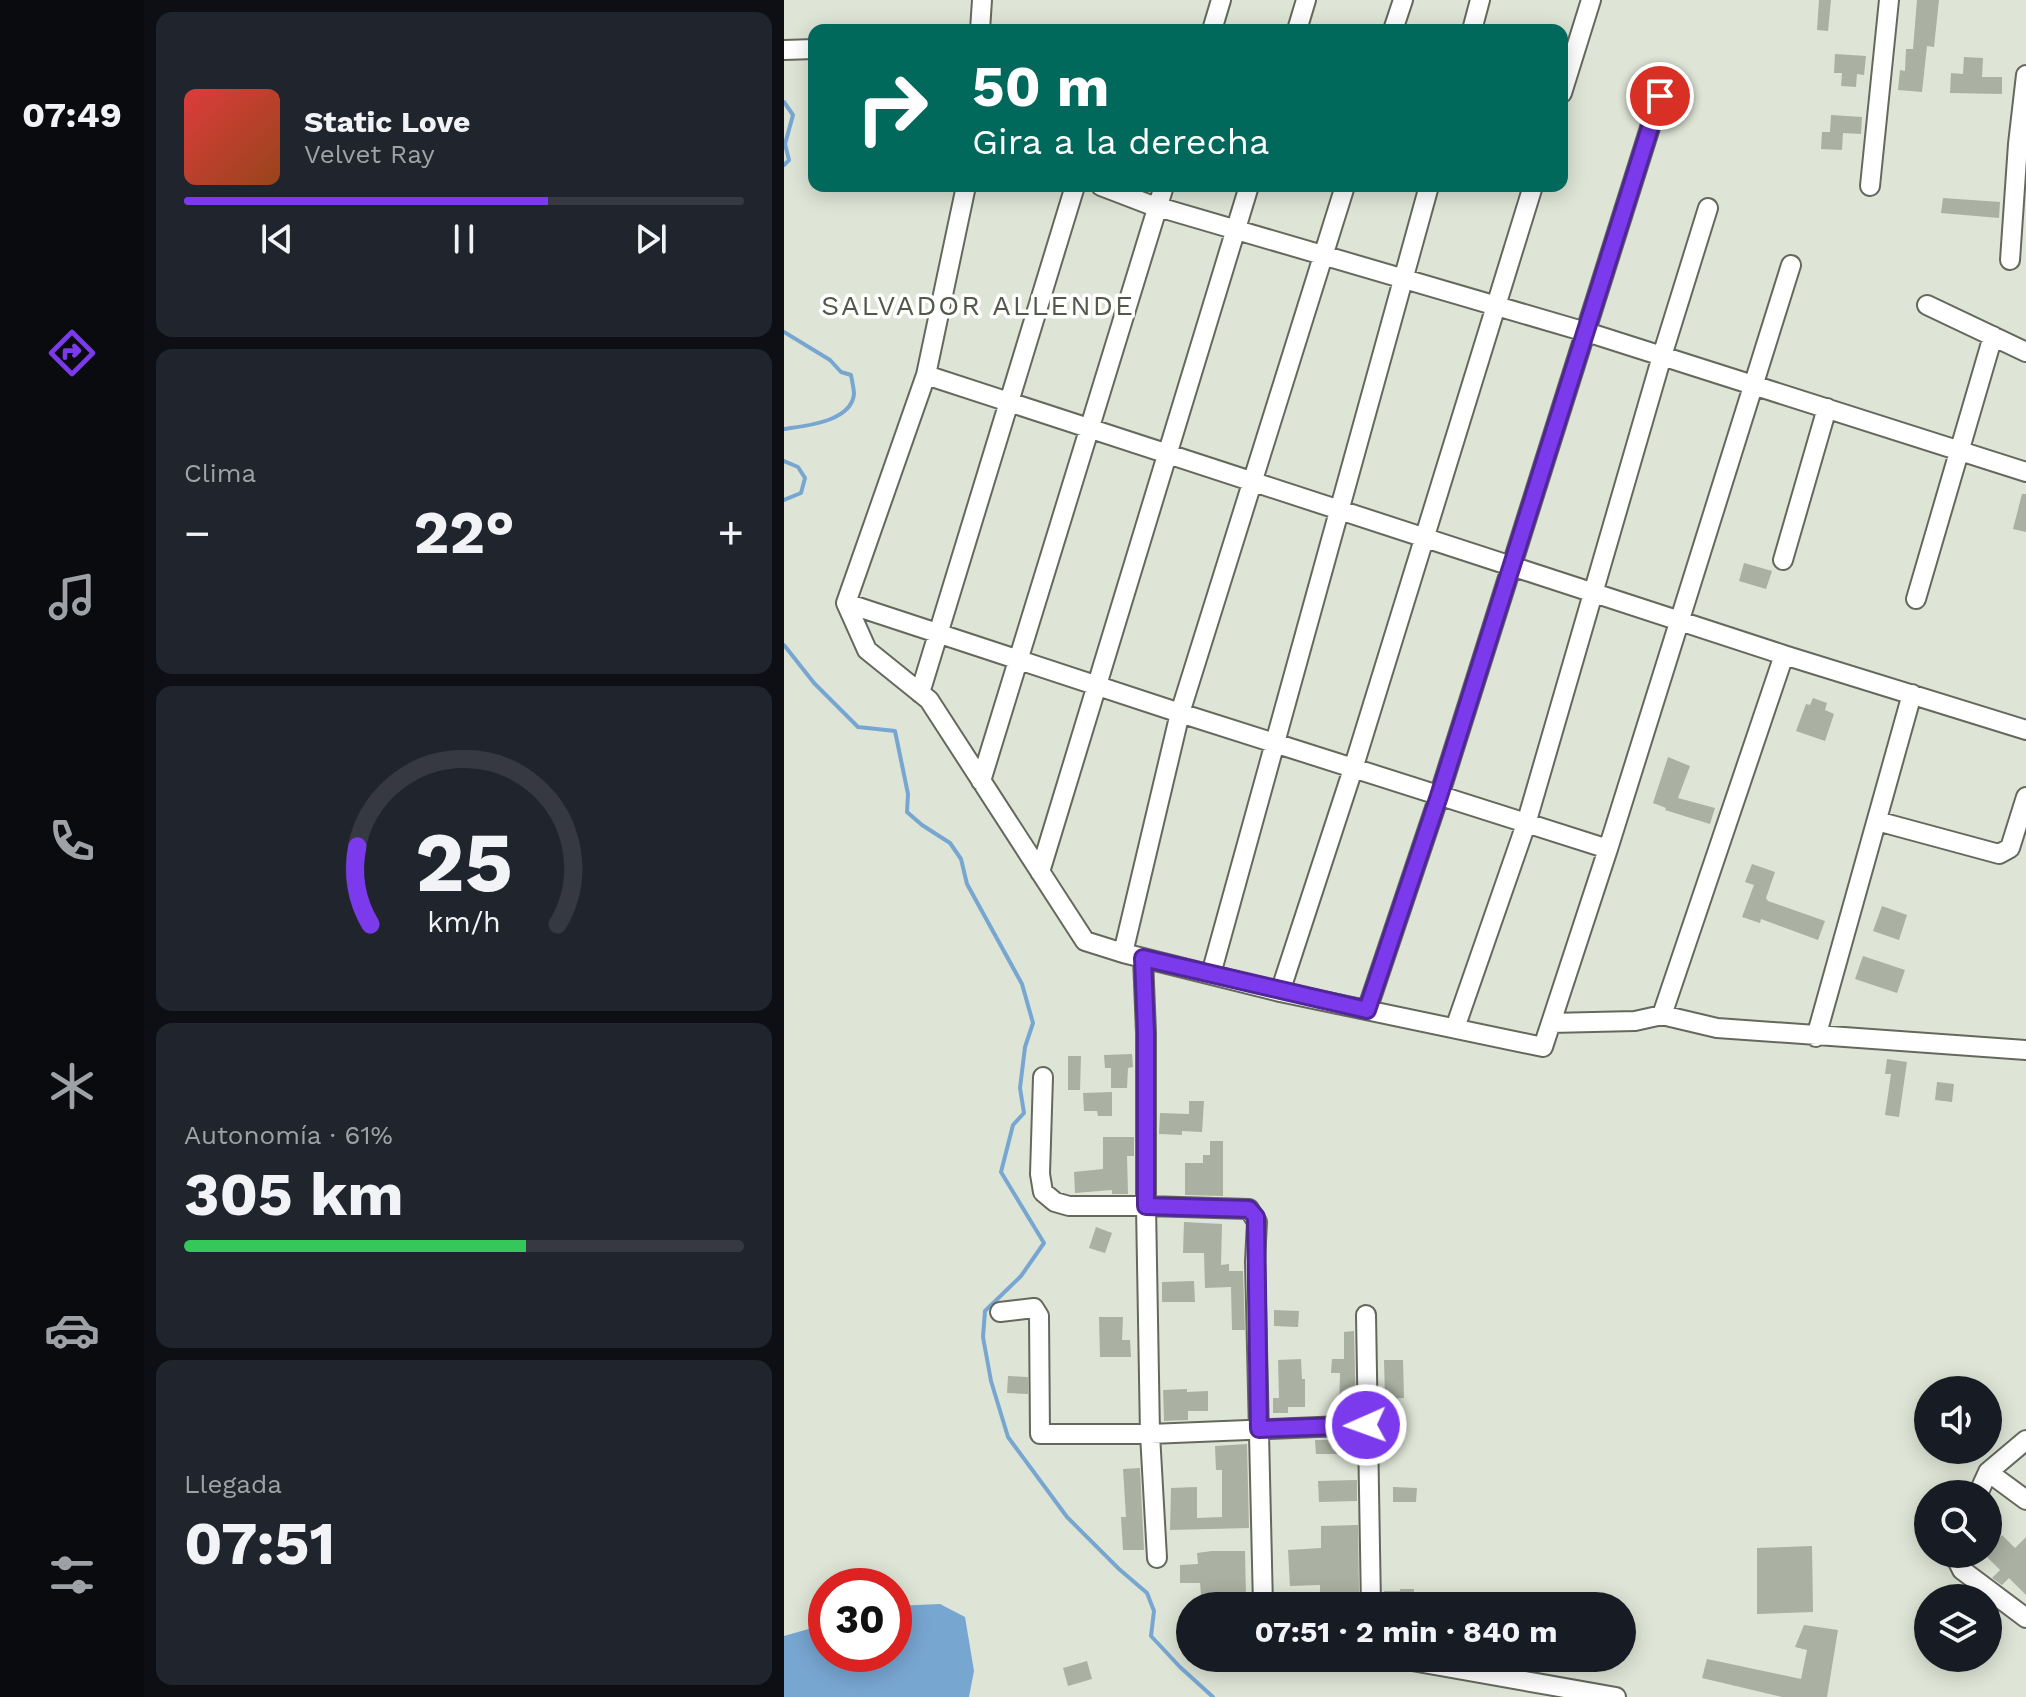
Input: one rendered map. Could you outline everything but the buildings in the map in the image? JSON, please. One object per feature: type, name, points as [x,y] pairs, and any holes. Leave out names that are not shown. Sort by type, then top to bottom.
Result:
[{"type":"street","points":[[980,24],[982,0]]},
{"type":"street","points":[[1214,24],[1221,0]]},
{"type":"street","points":[[1299,24],[1306,0]]},
{"type":"street","points":[[1395,24],[1403,0]]},
{"type":"street","points":[[1474,24],[1480,0]]},
{"type":"street","points":[[1568,74],[1591,0]]},
{"type":"street","points":[[1870,186],[1889,0]]},
{"type":"street","points":[[784,50],[808,49]]},
{"type":"street","points":[[2010,260],[2026,75]]},
{"type":"street","points":[[1367,1010],[1439,796],[1660,96]]},
{"type":"street","points":[[965,192],[926,375],[846,603],[867,650],[929,700],[1085,941],[1280,992],[1543,1047],[1791,265]]},
{"type":"street","points":[[920,693],[1073,192]]},
{"type":"street","points":[[1117,192],[1158,207],[1586,331],[2026,472]]},
{"type":"street","points":[[981,781],[1162,192]]},
{"type":"street","points":[[1040,872],[1247,192]]},
{"type":"street","points":[[1123,953],[1180,713],[1343,192]]},
{"type":"street","points":[[1211,974],[1427,192]]},
{"type":"street","points":[[1280,992],[1353,769],[1531,192]]},
{"type":"street","points":[[1455,1028],[1526,824],[1708,208]]},
{"type":"street","points":[[1927,305],[2026,352]]},
{"type":"street","points":[[1916,599],[1993,336]]},
{"type":"street","points":[[926,375],[1423,539],[2026,730]]},
{"type":"street","points":[[1783,560],[1827,408]]},
{"type":"street","points":[[846,603],[1608,849]]},
{"type":"street","points":[[1662,1015],[1784,655]]},
{"type":"street","points":[[1816,1037],[1912,694]]},
{"type":"street","points":[[1877,821],[1999,854],[2010,848],[2026,797]]},
{"type":"street","points":[[1143,958],[1150,1434],[1157,1558]]},
{"type":"street","points":[[1551,1023],[1635,1021],[1662,1015],[1717,1028],[2026,1050]]},
{"type":"street","points":[[1043,1077],[1040,1174],[1043,1192],[1055,1202],[1069,1206],[1249,1209],[1256,1217],[1263,1592]]},
{"type":"street","points":[[1000,1312],[1034,1308],[1039,1316],[1040,1434],[1150,1434],[1366,1425]]},
{"type":"street","points":[[1366,1315],[1371,1592]]},
{"type":"street","points":[[1984,1480],[1988,1472],[2026,1440]]},
{"type":"street","points":[[1988,1472],[2026,1500]]},
{"type":"street","points":[[1961,1568],[2026,1618]]},
{"type":"street","points":[[1474,1672],[1616,1697]]},
{"type":"water","points":[[940,1604],[965,1617],[974,1671],[969,1697],[784,1697],[784,1636],[808,1629],[808,1672],[912,1672],[912,1605]]},
{"type":"waterway","points":[[784,102],[793,115],[785,144],[789,160],[784,165]]},
{"type":"waterway","points":[[784,332],[830,360],[841,372],[851,375],[854,394],[845,411],[836,417],[784,429]]},
{"type":"waterway","points":[[784,461],[798,467],[805,478],[801,493],[784,500]]},
{"type":"waterway","points":[[784,645],[814,683],[858,727],[895,731],[908,794],[907,812],[950,843],[961,859],[967,884],[1022,984],[1033,1023],[1025,1047],[1020,1088],[1024,1113],[1013,1125],[1001,1172],[1044,1243],[1021,1276],[985,1311],[983,1337],[991,1381],[1008,1437],[1067,1517],[1147,1593],[1154,1611],[1151,1636],[1213,1697]]},
{"type":"district","name":"SALVADOR ALLENDE","points":[[978,305]]},
{"type":"route","points":[[1366,1425],[1259,1429],[1256,1217],[1249,1209],[1146,1206],[1143,958],[1367,1010],[1439,796],[1660,96]]}]
